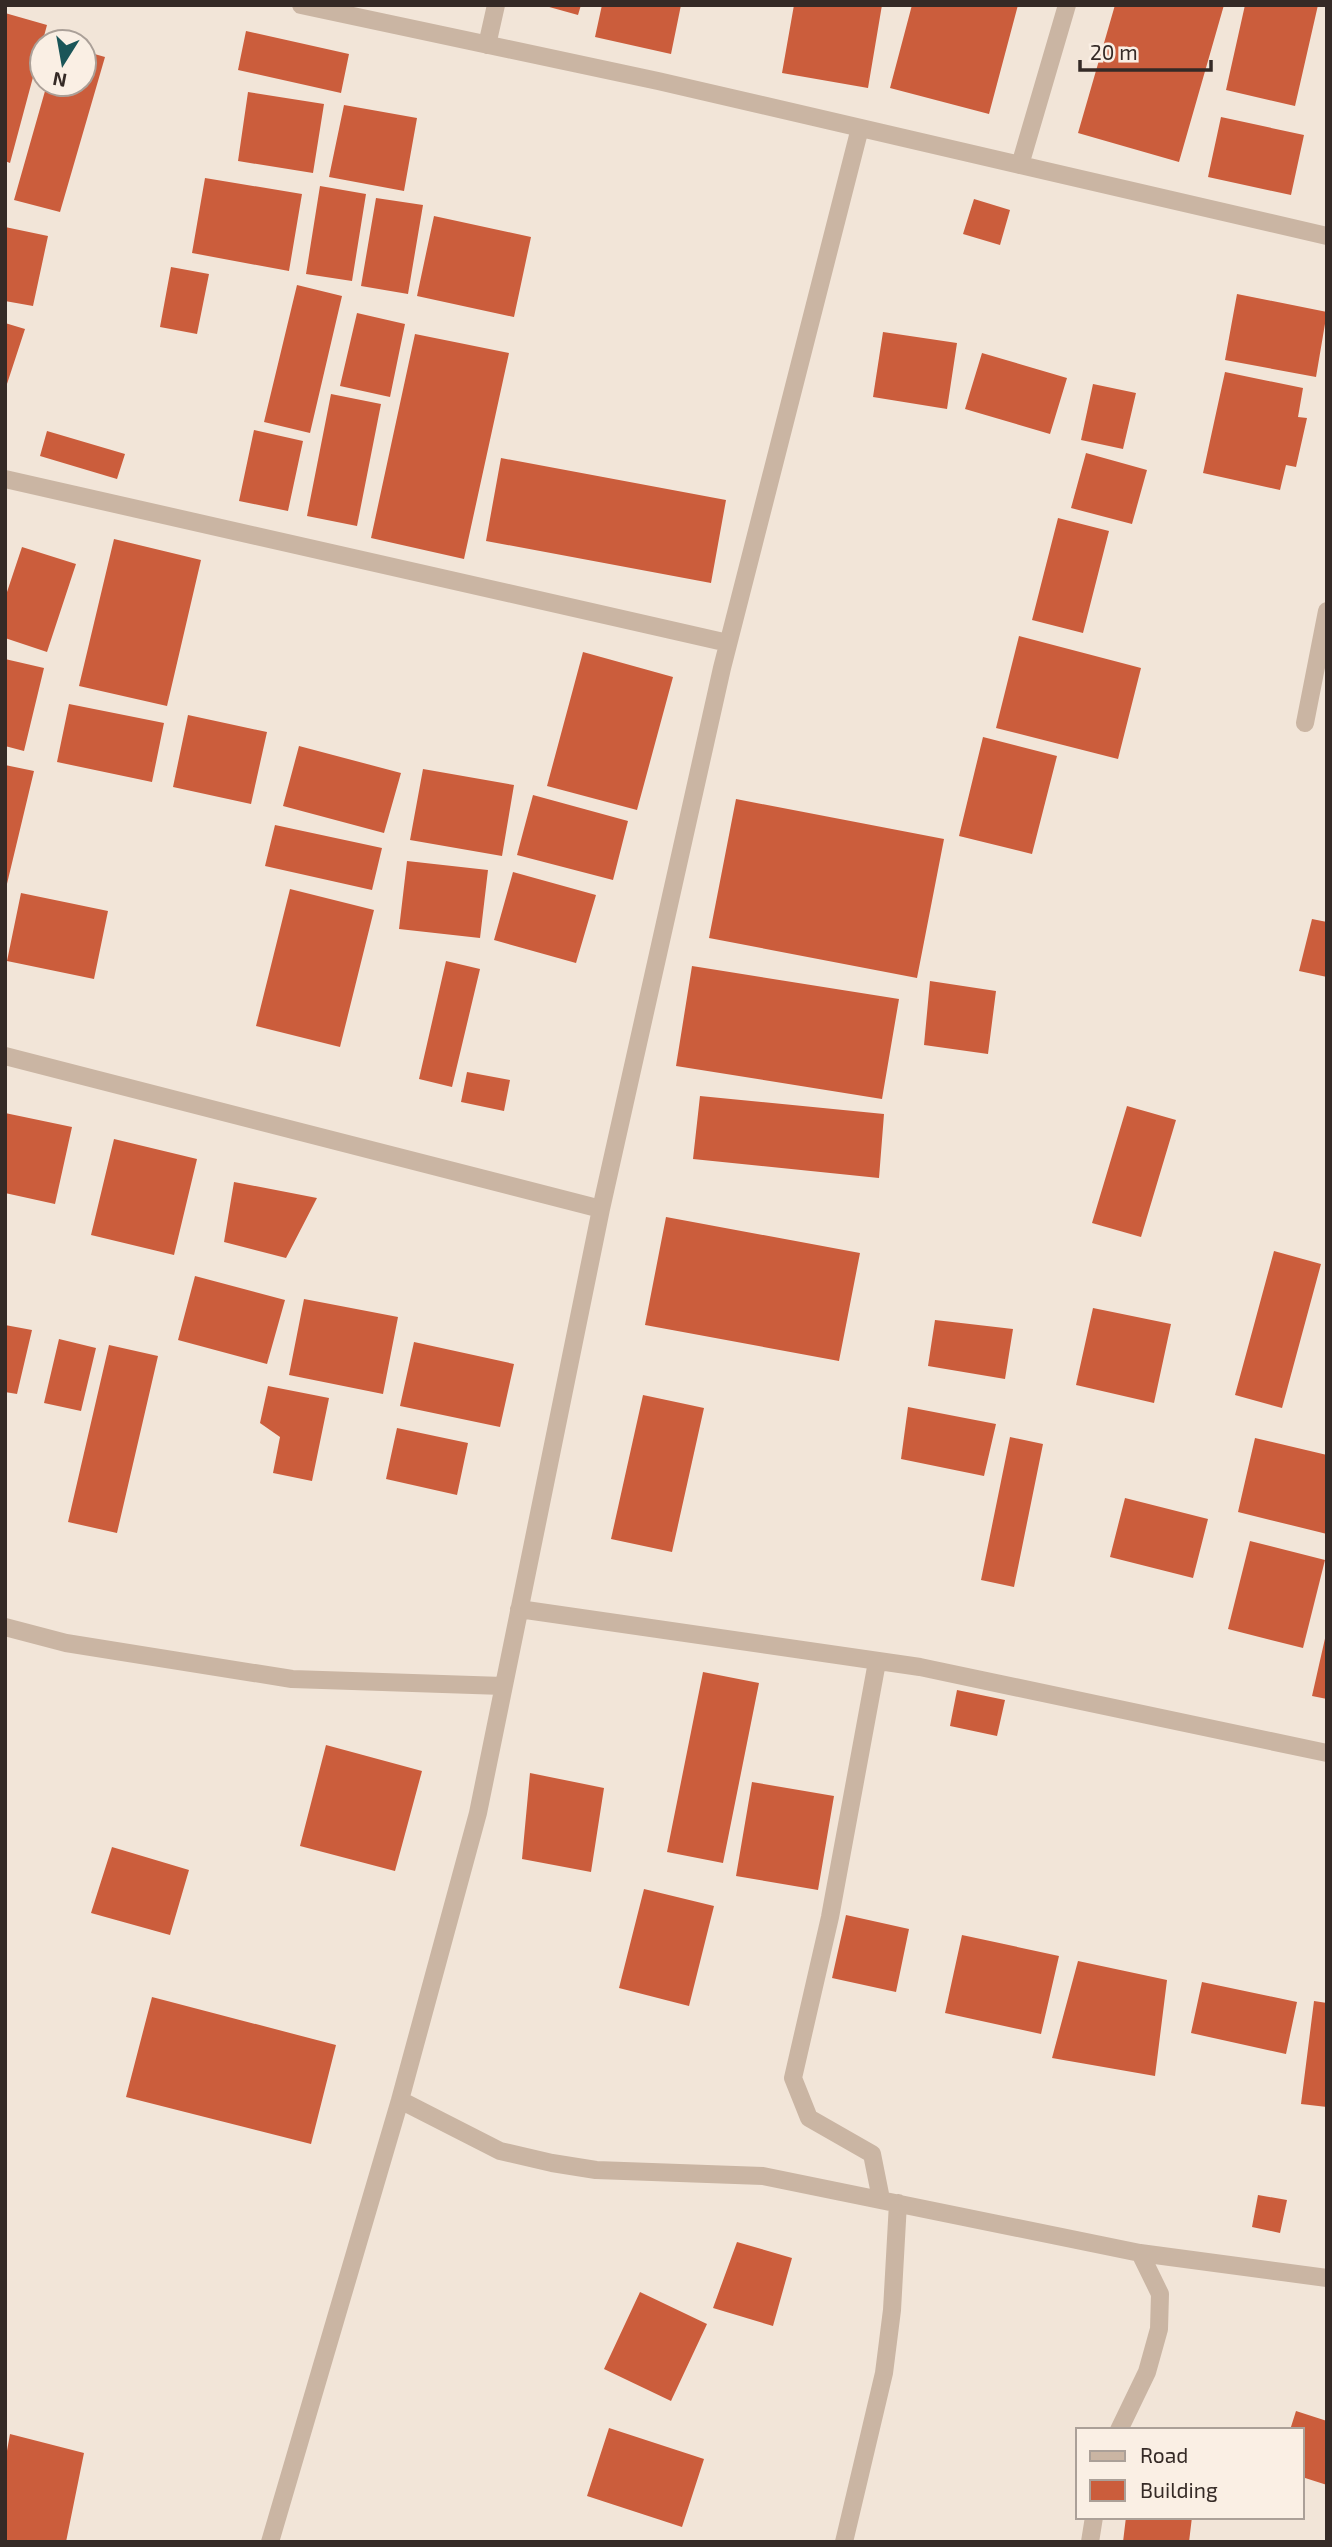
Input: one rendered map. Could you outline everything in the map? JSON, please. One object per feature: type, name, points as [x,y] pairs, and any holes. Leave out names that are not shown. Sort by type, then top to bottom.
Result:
[{"type":"street","points":[[301,5],[658,81],[1327,236]]},
{"type":"street","points":[[487,45],[496,5]]},
{"type":"street","points":[[1020,165],[1067,5]]},
{"type":"street","points":[[270,2542],[400,2100],[478,1813],[601,1209],[728,643],[860,128]]},
{"type":"street","points":[[5,479],[728,643]]},
{"type":"street","points":[[1305,723],[1327,611]]},
{"type":"street","points":[[5,1056],[601,1209]]},
{"type":"street","points":[[519,1609],[920,1667],[1327,1753]]},
{"type":"street","points":[[5,1628],[66,1643],[292,1679],[503,1686]]},
{"type":"street","points":[[844,2542],[884,2373],[892,2310],[890,2201],[872,2154],[809,2118],[793,2078],[830,1917],[877,1662]]},
{"type":"street","points":[[400,2100],[500,2151],[552,2162],[596,2170],[764,2176],[987,2224],[1140,2253],[1327,2278]]},
{"type":"street","points":[[1120,2428],[1147,2372],[1158,2329],[1160,2294],[1140,2253]]},
{"type":"street","points":[[1090,2542],[1094,2519]]},
{"type":"building","points":[[542,5],[581,5],[578,15]]},
{"type":"building","points":[[602,5],[681,5],[671,54],[595,37]]},
{"type":"building","points":[[794,5],[882,5],[868,88],[782,73]]},
{"type":"building","points":[[912,5],[1018,5],[989,114],[890,88]]},
{"type":"building","points":[[1115,5],[1224,5],[1179,162],[1078,133]]},
{"type":"building","points":[[1245,5],[1318,5],[1295,106],[1226,90]]},
{"type":"building","points":[[5,13],[47,25],[46,28],[28,28],[28,96],[10,163],[5,161]]},
{"type":"building","points":[[246,31],[349,54],[341,93],[238,70]]},
{"type":"building","points":[[98,55],[105,57],[98,81]]},
{"type":"building","points":[[248,92],[324,104],[313,173],[238,161]]},
{"type":"building","points":[[43,98],[93,98],[60,212],[14,200]]},
{"type":"building","points":[[344,105],[417,118],[404,191],[329,177]]},
{"type":"building","points":[[1221,117],[1304,135],[1291,195],[1208,177]]},
{"type":"building","points":[[205,178],[302,194],[289,271],[192,253]]},
{"type":"building","points":[[320,186],[366,194],[352,281],[306,274]]},
{"type":"building","points":[[376,198],[423,205],[408,294],[361,286]]},
{"type":"building","points":[[974,199],[1010,210],[1000,245],[963,234]]},
{"type":"building","points":[[434,216],[531,237],[514,317],[417,296]]},
{"type":"building","points":[[5,227],[48,236],[33,306],[5,301]]},
{"type":"building","points":[[171,267],[209,274],[197,334],[160,327]]},
{"type":"building","points":[[297,285],[342,296],[310,433],[264,422]]},
{"type":"building","points":[[1237,294],[1327,312],[1316,377],[1225,360]]},
{"type":"building","points":[[357,313],[405,324],[390,397],[340,386]]},
{"type":"building","points":[[5,323],[25,329],[6,387],[5,387]]},
{"type":"building","points":[[883,332],[957,343],[947,409],[873,397]]},
{"type":"building","points":[[415,334],[509,353],[464,559],[371,538]]},
{"type":"building","points":[[982,353],[1067,378],[1050,434],[965,409]]},
{"type":"building","points":[[1225,372],[1303,388],[1298,417],[1307,418],[1296,467],[1286,465],[1280,490],[1203,473]]},
{"type":"building","points":[[1093,384],[1136,393],[1123,449],[1081,440]]},
{"type":"building","points":[[331,394],[381,404],[357,526],[307,516]]},
{"type":"building","points":[[254,430],[303,441],[288,511],[239,501]]},
{"type":"building","points":[[47,431],[125,454],[117,479],[40,456]]},
{"type":"building","points":[[1086,453],[1147,470],[1132,524],[1071,508]]},
{"type":"building","points":[[501,458],[726,500],[711,583],[486,541]]},
{"type":"building","points":[[1058,518],[1109,531],[1083,633],[1032,620]]},
{"type":"building","points":[[114,539],[201,560],[167,706],[79,686]]},
{"type":"building","points":[[22,547],[76,564],[47,652],[5,638],[5,598]]},
{"type":"building","points":[[1019,636],[1141,668],[1118,759],[996,728]]},
{"type":"building","points":[[583,652],[673,677],[637,810],[547,786]]},
{"type":"building","points":[[5,659],[44,668],[24,751],[5,746]]},
{"type":"building","points":[[69,704],[164,723],[152,782],[57,762]]},
{"type":"building","points":[[188,715],[267,732],[251,804],[173,787]]},
{"type":"building","points":[[983,737],[1057,756],[1032,854],[959,836]]},
{"type":"building","points":[[299,746],[401,773],[384,833],[283,806]]},
{"type":"building","points":[[5,765],[34,771],[6,888],[5,888]]},
{"type":"building","points":[[423,769],[514,785],[502,856],[410,840]]},
{"type":"building","points":[[533,795],[628,821],[613,880],[517,855]]},
{"type":"building","points":[[736,799],[944,839],[917,978],[709,938]]},
{"type":"building","points":[[275,825],[382,848],[372,890],[265,866]]},
{"type":"building","points":[[407,861],[488,870],[480,938],[399,929]]},
{"type":"building","points":[[513,872],[596,895],[576,963],[494,940]]},
{"type":"building","points":[[290,889],[374,910],[340,1047],[256,1026]]},
{"type":"building","points":[[21,893],[108,911],[94,979],[7,961]]},
{"type":"building","points":[[1312,919],[1327,922],[1327,977],[1299,971]]},
{"type":"building","points":[[446,961],[480,969],[452,1087],[419,1079]]},
{"type":"building","points":[[692,966],[899,999],[882,1099],[676,1066]]},
{"type":"building","points":[[930,981],[996,991],[988,1054],[924,1045]]},
{"type":"building","points":[[467,1072],[510,1080],[504,1111],[461,1102]]},
{"type":"building","points":[[700,1096],[884,1114],[879,1178],[693,1159]]},
{"type":"building","points":[[1127,1106],[1176,1120],[1141,1237],[1092,1223]]},
{"type":"building","points":[[5,1113],[72,1127],[55,1204],[5,1193]]},
{"type":"building","points":[[114,1139],[197,1159],[174,1255],[91,1235]]},
{"type":"building","points":[[234,1182],[317,1198],[286,1258],[224,1242]]},
{"type":"building","points":[[666,1217],[860,1253],[839,1361],[645,1325]]},
{"type":"building","points":[[1274,1251],[1321,1264],[1282,1408],[1235,1395]]},
{"type":"building","points":[[195,1276],[285,1300],[267,1364],[178,1340]]},
{"type":"building","points":[[304,1299],[398,1317],[383,1394],[289,1375]]},
{"type":"building","points":[[1093,1308],[1171,1324],[1154,1403],[1076,1385]]},
{"type":"building","points":[[935,1320],[1013,1329],[1005,1379],[928,1366]]},
{"type":"building","points":[[5,1325],[32,1330],[17,1394],[5,1392]]},
{"type":"building","points":[[59,1339],[96,1348],[81,1411],[44,1403]]},
{"type":"building","points":[[414,1342],[514,1364],[500,1427],[400,1406]]},
{"type":"building","points":[[109,1345],[158,1356],[117,1533],[68,1522]]},
{"type":"building","points":[[268,1386],[329,1398],[312,1481],[273,1473],[280,1437],[260,1423]]},
{"type":"building","points":[[643,1395],[704,1408],[672,1552],[611,1539]]},
{"type":"building","points":[[908,1407],[996,1424],[984,1476],[901,1459]]},
{"type":"building","points":[[397,1428],[468,1443],[457,1495],[386,1479]]},
{"type":"building","points":[[1010,1437],[1043,1444],[1014,1587],[981,1580]]},
{"type":"building","points":[[1255,1438],[1327,1455],[1327,1534],[1238,1512]]},
{"type":"building","points":[[1125,1498],[1208,1519],[1193,1578],[1110,1557]]},
{"type":"building","points":[[1250,1541],[1325,1560],[1303,1648],[1228,1629]]},
{"type":"building","points":[[1327,1635],[1327,1699],[1312,1696]]},
{"type":"building","points":[[703,1672],[759,1683],[723,1863],[667,1852]]},
{"type":"building","points":[[957,1690],[1005,1700],[997,1736],[950,1726]]},
{"type":"building","points":[[326,1745],[422,1771],[395,1871],[300,1846]]},
{"type":"building","points":[[530,1773],[604,1788],[591,1872],[522,1859]]},
{"type":"building","points":[[752,1782],[834,1796],[818,1890],[736,1876]]},
{"type":"building","points":[[112,1847],[189,1870],[170,1935],[91,1913]]},
{"type":"building","points":[[644,1889],[714,1906],[689,2006],[619,1988]]},
{"type":"building","points":[[846,1915],[909,1929],[896,1992],[832,1978]]},
{"type":"building","points":[[962,1935],[1059,1956],[1041,2034],[945,2013]]},
{"type":"building","points":[[1078,1961],[1167,1980],[1155,2076],[1052,2058]]},
{"type":"building","points":[[1202,1982],[1297,2002],[1286,2054],[1191,2033]]},
{"type":"building","points":[[152,1997],[336,2045],[311,2144],[126,2097]]},
{"type":"building","points":[[1314,2001],[1327,2003],[1327,2107],[1301,2104]]},
{"type":"building","points":[[1258,2195],[1287,2200],[1280,2233],[1252,2227]]},
{"type":"building","points":[[737,2242],[792,2258],[773,2326],[713,2308]]},
{"type":"building","points":[[640,2292],[707,2324],[671,2401],[604,2369]]},
{"type":"building","points":[[1296,2411],[1327,2421],[1327,2485],[1304,2478],[1304,2428],[1291,2428]]},
{"type":"building","points":[[609,2428],[704,2459],[682,2527],[587,2496]]},
{"type":"building","points":[[10,2434],[84,2453],[66,2542],[5,2542],[5,2462]]},
{"type":"building","points":[[1126,2519],[1192,2519],[1189,2542],[1123,2542]]}]
